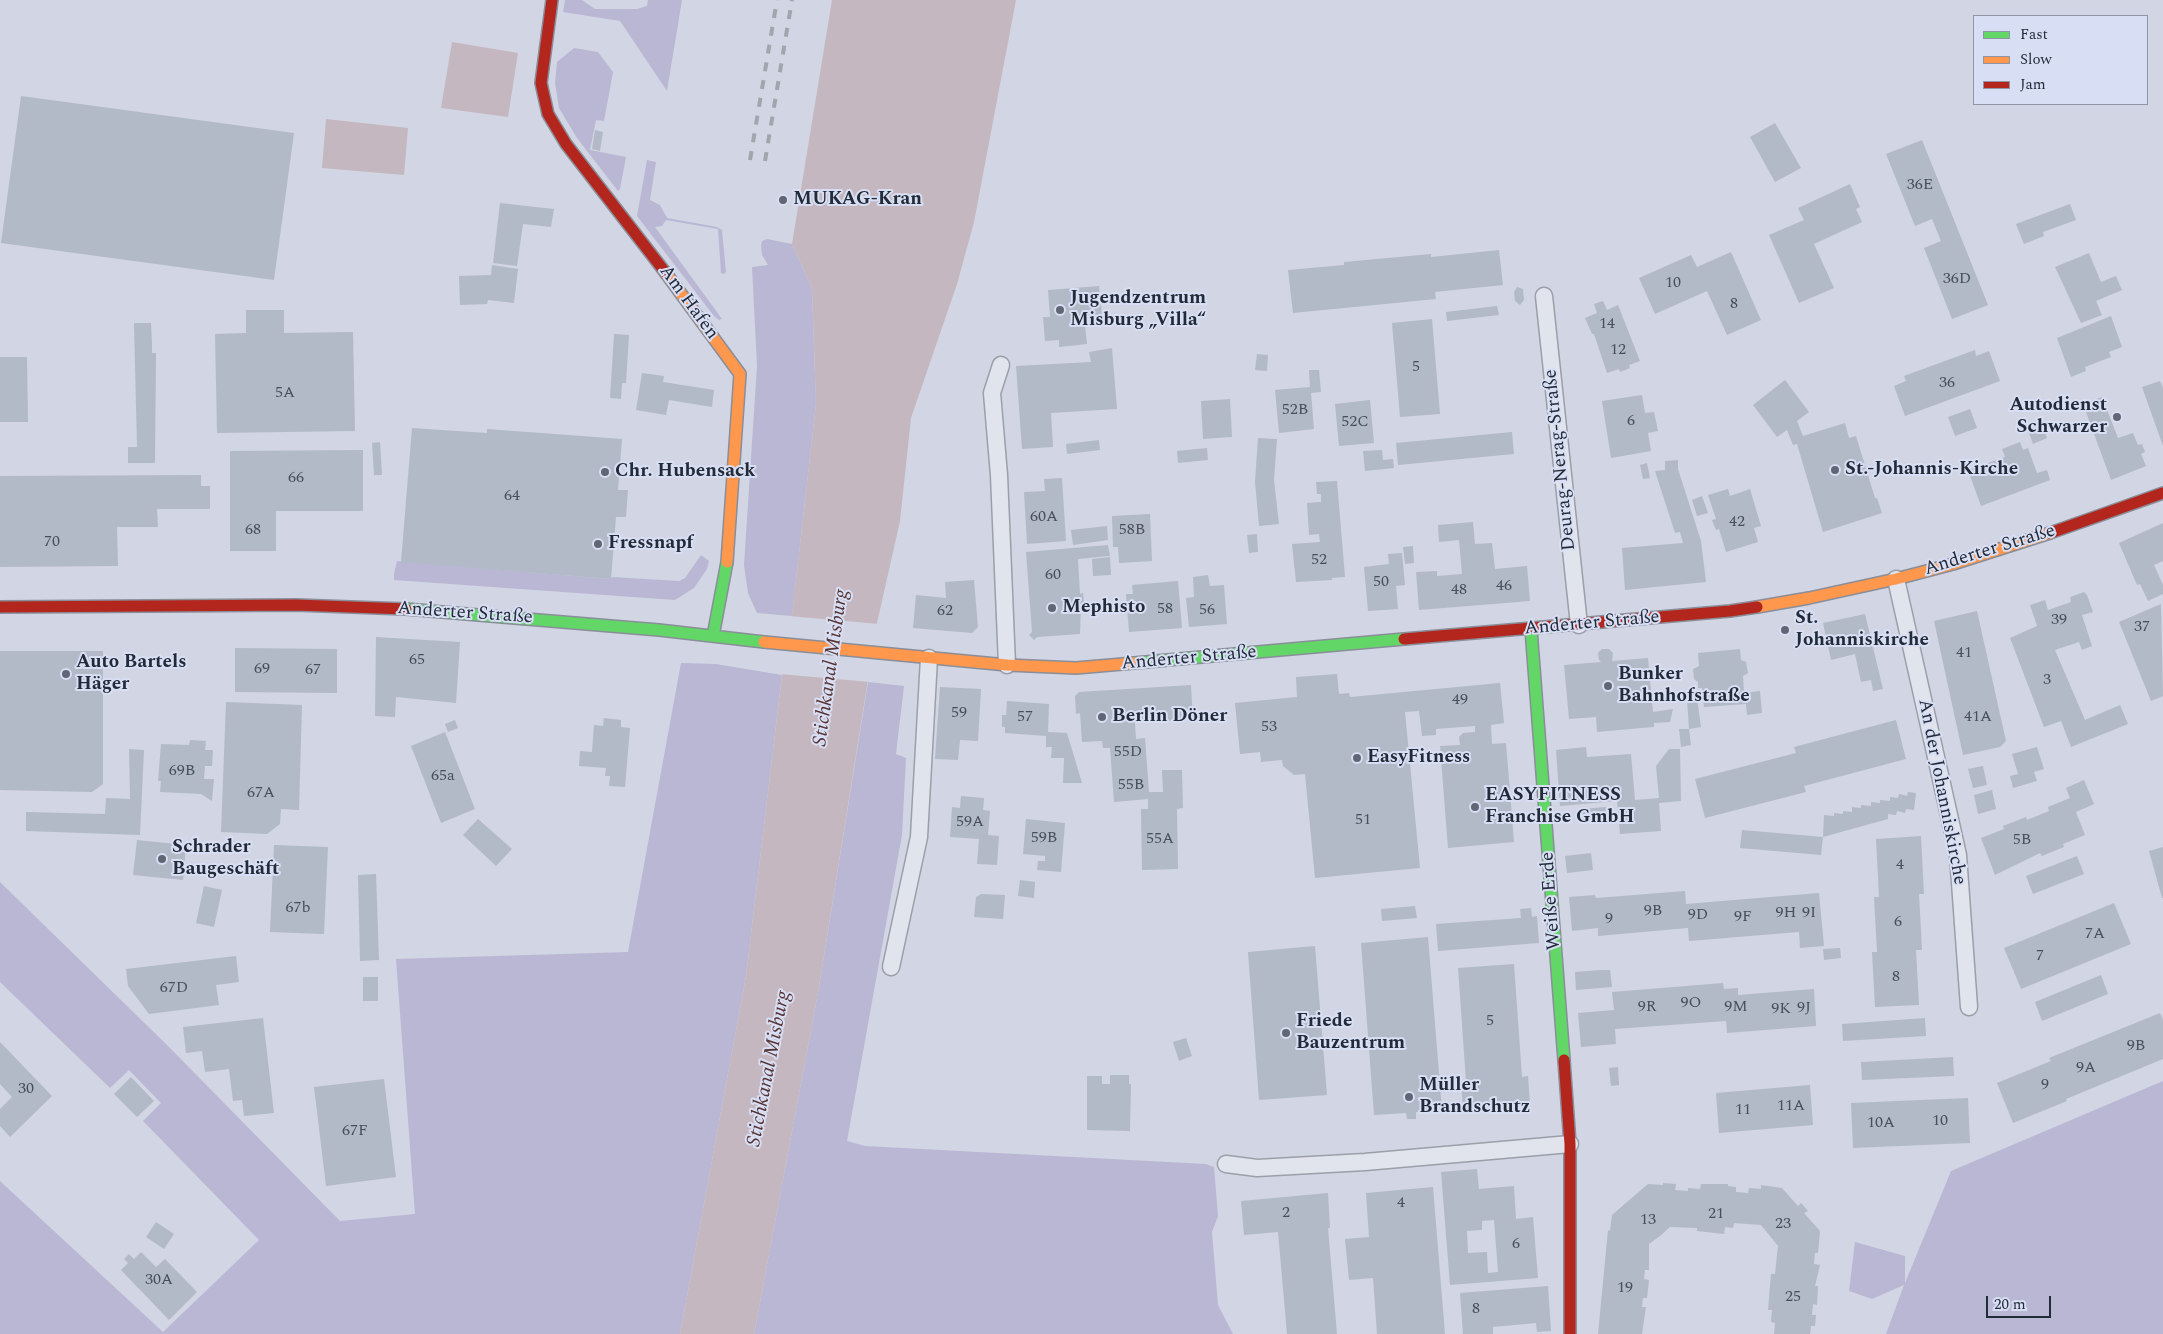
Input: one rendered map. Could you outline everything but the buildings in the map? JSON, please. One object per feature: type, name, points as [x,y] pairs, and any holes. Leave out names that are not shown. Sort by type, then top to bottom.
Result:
[{"type":"main road","name":"Am Hafen","points":[[552,0],[541,82],[548,114],[566,144],[682,294],[740,374],[728,554],[713,636]]},
{"type":"main road","name":"Anderter Straße","points":[[0,607],[296,605],[388,608],[544,620],[1006,665],[1076,668],[1580,625],[1730,610],[1809,598],[1896,579],[1999,550],[2163,493]]},
{"type":"main road","name":"Weiße Erde","points":[[1531,629],[1570,1144],[1570,1334]]},
{"type":"street","name":"Deurag-Nerag-Straße","points":[[1544,296],[1580,625]]},
{"type":"street","points":[[1001,365],[992,393],[999,475],[1006,665]]},
{"type":"street","name":"An der Johanniskirche","points":[[1896,579],[1958,855],[1969,1007]]},
{"type":"street","points":[[891,967],[919,837],[929,658]]},
{"type":"street","points":[[1226,1164],[1267,1168],[1364,1162],[1570,1144]]},
{"type":"shaded area","points":[[565,0],[582,0],[595,9],[637,9],[647,6],[648,0],[682,0],[667,91],[620,21],[563,12]]},
{"type":"shaded area","points":[[574,48],[598,52],[613,72],[604,121],[596,120],[590,150],[626,157],[618,191],[577,138],[559,108],[555,83],[557,62]]},
{"type":"shaded area","points":[[647,160],[656,162],[650,200],[660,205],[667,218],[717,227],[722,230],[726,272],[724,274],[721,273],[718,229],[666,220],[662,226],[655,227],[722,319],[719,320],[714,316],[637,216]]},
{"type":"shaded area","points":[[767,239],[792,244],[812,288],[816,404],[792,616],[757,613],[748,593],[744,565],[757,366],[752,267],[768,265],[762,255],[761,245],[762,241]]},
{"type":"shaded area","points":[[701,555],[709,561],[707,569],[694,588],[675,600],[394,580],[397,561],[611,579],[612,577],[679,581],[685,578]]},
{"type":"shaded area","points":[[681,663],[716,664],[782,675],[746,976],[680,1334],[0,1334],[0,1181],[163,1332],[259,1240],[143,1121],[161,1103],[129,1070],[110,1088],[0,982],[0,882],[167,1045],[340,1221],[415,1214],[396,959],[628,952]]},
{"type":"shaded area","points":[[868,682],[904,686],[896,754],[906,758],[902,835],[847,1141],[865,1146],[1206,1164],[1214,1167],[1218,1216],[1212,1232],[1218,1305],[1233,1334],[754,1334],[819,987]]},
{"type":"shaded area","points":[[2163,1081],[2163,1334],[1886,1334],[1904,1285],[1872,1299],[1849,1291],[1855,1242],[1905,1256],[1905,1283],[1951,1171]]},
{"type":"water","name":"Stichkanal Misburg","points":[[832,0],[1016,0],[974,222],[957,284],[911,418],[900,521],[877,623],[819,987],[754,1334],[680,1334],[746,976],[782,675],[792,615],[816,404],[812,288],[792,244]]},
{"type":"water","points":[[452,42],[518,53],[508,117],[441,108]]},
{"type":"water","points":[[326,119],[408,128],[404,175],[322,168]]},
{"type":"pier","points":[[789,616],[879,624],[870,682],[780,674]]},
{"type":"railway","points":[[750,160],[777,0]]},
{"type":"railway","points":[[765,161],[792,0]]},
{"type":"traffic: fast","points":[[713,636],[727,562]]},
{"type":"traffic: fast","points":[[406,609],[659,630],[764,642]]},
{"type":"traffic: fast","points":[[1531,629],[1564,1060]]},
{"type":"traffic: fast","points":[[1134,663],[1404,639]]},
{"type":"traffic: slow","points":[[665,272],[740,374],[727,562]]},
{"type":"traffic: slow","points":[[1757,607],[1896,579],[1953,564],[2050,533]]},
{"type":"traffic: slow","points":[[764,642],[1007,665],[1076,668],[1134,663]]},
{"type":"traffic: jam","points":[[552,0],[541,83],[548,114],[566,144],[665,272]]},
{"type":"traffic: jam","points":[[2050,533],[2163,493]]},
{"type":"traffic: jam","points":[[0,607],[296,605],[406,609]]},
{"type":"traffic: jam","points":[[1404,639],[1730,611],[1757,607]]},
{"type":"traffic: jam","points":[[1564,1060],[1570,1144],[1570,1334]]},
{"type":"place","name":"MUKAG-Kran","points":[[783,200]]},
{"type":"place","name":"Jugendzentrum Misburg „Villa“","points":[[1060,310]]},
{"type":"place","name":"Autodienst Schwarzer","points":[[2117,417]]},
{"type":"place","name":"St.-Johannis-Kirche","points":[[1835,470]]},
{"type":"place","name":"Chr. Hubensack","points":[[605,472]]},
{"type":"place","name":"Fressnapf","points":[[598,544]]},
{"type":"place","name":"Mephisto","points":[[1052,608]]},
{"type":"place","name":"St. Johanniskirche","points":[[1785,630]]},
{"type":"place","name":"Auto Bartels Häger","points":[[66,674]]},
{"type":"place","name":"Bunker Bahnhofstraße","points":[[1608,686]]},
{"type":"place","name":"Berlin Döner","points":[[1102,717]]},
{"type":"place","name":"EasyFitness","points":[[1357,758]]},
{"type":"place","name":"EASYFITNESS Franchise GmbH","points":[[1475,807]]},
{"type":"place","name":"Schrader Baugeschäft","points":[[162,859]]},
{"type":"place","name":"Friede Bauzentrum","points":[[1286,1033]]},
{"type":"place","name":"Müller Brandschutz","points":[[1409,1097]]}]
